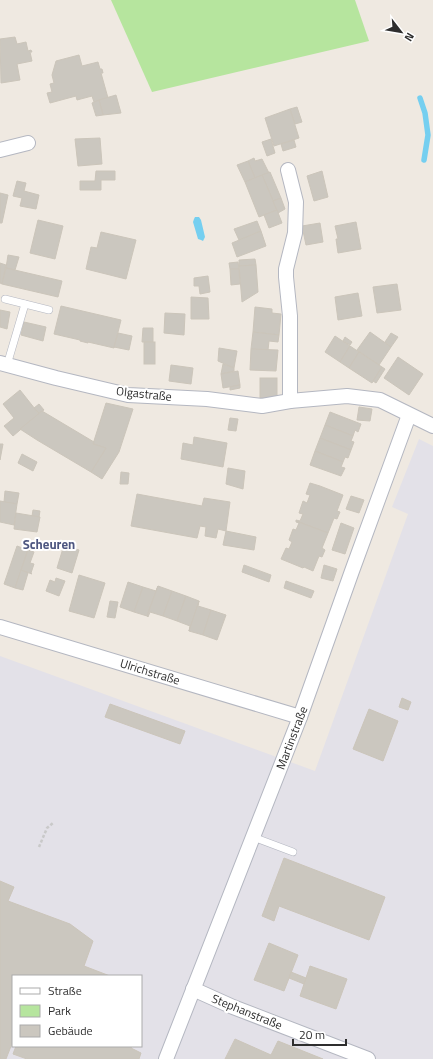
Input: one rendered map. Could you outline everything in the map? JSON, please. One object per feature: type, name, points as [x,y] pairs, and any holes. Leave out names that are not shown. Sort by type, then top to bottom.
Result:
[{"type":"street","points":[[0,150],[28,143]]},
{"type":"street","points":[[288,170],[296,202],[295,233],[286,269],[290,316],[290,401]]},
{"type":"street","name":"Olgastraße","points":[[4,364],[128,395],[207,399],[262,406],[290,401],[346,396],[380,400],[433,426]]},
{"type":"street","name":"Martinstraße","points":[[166,1059],[300,717],[409,415]]},
{"type":"street","name":"Ulrichstraße","points":[[0,627],[300,717]]},
{"type":"street","name":"Stephanstraße","points":[[193,990],[233,1008],[368,1059]]},
{"type":"lane","points":[[5,299],[49,310]]},
{"type":"lane","points":[[4,364],[25,304]]},
{"type":"lane","points":[[253,837],[293,852]]},
{"type":"path","points":[[39,848],[47,828],[53,823]]},
{"type":"shaded area","points":[[419,439],[433,446],[433,1059],[0,1059],[0,656],[315,771],[408,514],[392,507]]},
{"type":"green space","points":[[111,0],[355,0],[369,41],[152,92]]},
{"type":"water","points":[[195,217],[199,217],[201,220],[205,237],[203,241],[198,239],[193,222]]},
{"type":"building","points":[[15,37],[17,44],[26,42],[28,51],[31,50],[32,52],[30,52],[32,61],[17,64],[20,80],[1,83],[0,39]]},
{"type":"building","points":[[79,55],[82,66],[98,62],[100,69],[102,69],[103,73],[101,73],[108,98],[94,102],[92,96],[77,100],[76,96],[50,103],[47,93],[52,92],[50,84],[54,83],[52,75],[56,61]]},
{"type":"building","points":[[116,95],[121,113],[103,115],[99,100]]},
{"type":"building","points":[[99,100],[103,115],[96,116],[92,103]]},
{"type":"building","points":[[297,107],[302,122],[295,124],[290,109]]},
{"type":"building","points":[[290,109],[299,138],[274,146],[265,118]]},
{"type":"building","points":[[100,138],[102,164],[78,166],[75,139]]},
{"type":"building","points":[[271,139],[275,153],[267,156],[262,142]]},
{"type":"building","points":[[294,140],[296,147],[283,151],[281,144]]},
{"type":"building","points":[[254,158],[255,161],[262,159],[269,173],[255,178],[248,161]]},
{"type":"building","points":[[248,161],[255,178],[245,182],[237,165]]},
{"type":"building","points":[[96,171],[115,171],[115,180],[101,180],[101,190],[80,190],[80,181],[95,181]]},
{"type":"building","points":[[322,171],[328,197],[314,201],[307,176]]},
{"type":"building","points":[[270,172],[281,198],[273,201],[262,175]]},
{"type":"building","points":[[262,175],[277,210],[259,217],[245,182]]},
{"type":"building","points":[[17,181],[26,183],[24,191],[39,195],[36,209],[20,206],[22,198],[13,196]]},
{"type":"building","points":[[0,193],[8,195],[2,223],[0,223]]},
{"type":"building","points":[[281,198],[285,209],[278,213],[273,201]]},
{"type":"building","points":[[277,210],[282,223],[269,228],[264,215]]},
{"type":"building","points":[[38,220],[63,226],[55,259],[30,253]]},
{"type":"building","points":[[257,221],[261,231],[239,240],[234,229]]},
{"type":"building","points":[[356,222],[361,249],[338,253],[336,239],[338,239],[335,226]]},
{"type":"building","points":[[320,223],[323,242],[306,245],[302,226]]},
{"type":"building","points":[[261,231],[266,246],[237,257],[232,243]]},
{"type":"building","points":[[101,232],[136,240],[126,279],[86,269],[91,247],[97,248]]},
{"type":"building","points":[[8,255],[19,257],[15,270],[6,268]]},
{"type":"building","points":[[255,259],[256,265],[239,266],[239,260]]},
{"type":"building","points":[[238,262],[239,269],[230,269],[229,263]]},
{"type":"building","points":[[0,263],[6,265],[2,284],[0,283]]},
{"type":"building","points":[[256,265],[258,292],[242,302],[239,266]]},
{"type":"building","points":[[6,268],[62,281],[58,297],[2,284]]},
{"type":"building","points":[[230,269],[239,269],[240,284],[231,285]]},
{"type":"building","points":[[208,276],[210,292],[200,294],[199,286],[194,286],[194,278]]},
{"type":"building","points":[[397,284],[401,310],[377,313],[373,287]]},
{"type":"building","points":[[358,293],[362,316],[338,320],[335,297]]},
{"type":"building","points":[[191,297],[208,298],[209,319],[191,319]]},
{"type":"building","points":[[61,306],[121,320],[114,348],[54,334]]},
{"type":"building","points":[[255,307],[272,309],[272,313],[281,314],[279,335],[253,332]]},
{"type":"building","points":[[0,310],[10,312],[7,329],[0,327]]},
{"type":"building","points":[[165,313],[185,314],[184,335],[164,333]]},
{"type":"building","points":[[24,322],[46,327],[43,341],[21,335]]},
{"type":"building","points":[[143,328],[153,328],[153,342],[142,342]]},
{"type":"building","points":[[253,332],[279,335],[278,342],[269,341],[268,350],[251,349]]},
{"type":"building","points":[[370,332],[391,347],[379,365],[357,350]]},
{"type":"building","points":[[118,333],[132,336],[129,350],[114,347]]},
{"type":"building","points":[[391,333],[398,337],[391,347],[385,342]]},
{"type":"building","points":[[335,336],[350,346],[340,362],[325,352]]},
{"type":"building","points":[[345,337],[352,342],[350,345],[343,341]]},
{"type":"building","points":[[144,342],[155,342],[155,364],[144,364]]},
{"type":"building","points":[[350,346],[359,352],[349,368],[340,362]]},
{"type":"building","points":[[219,348],[237,351],[234,368],[218,361]]},
{"type":"building","points":[[251,349],[278,350],[276,371],[250,370]]},
{"type":"building","points":[[359,352],[382,367],[372,383],[349,368]]},
{"type":"building","points":[[398,357],[423,374],[409,395],[384,378]]},
{"type":"building","points":[[223,364],[234,368],[234,371],[221,374]]},
{"type":"building","points":[[171,365],[193,368],[191,384],[169,381]]},
{"type":"building","points":[[382,367],[385,369],[376,383],[373,381]]},
{"type":"building","points":[[238,371],[240,385],[223,388],[221,374]]},
{"type":"building","points":[[260,378],[277,378],[277,398],[260,398]]},
{"type":"building","points":[[240,385],[240,388],[230,390],[230,387]]},
{"type":"building","points":[[20,390],[39,414],[13,436],[4,426],[14,418],[3,404]]},
{"type":"building","points":[[106,403],[133,409],[119,452],[102,479],[91,472],[106,448],[93,444]]},
{"type":"building","points":[[39,404],[44,410],[39,413],[34,408]]},
{"type":"building","points":[[359,407],[372,409],[370,421],[357,420]]},
{"type":"building","points":[[42,411],[94,442],[93,444],[106,448],[91,472],[20,429]]},
{"type":"building","points":[[330,412],[361,424],[358,432],[355,430],[353,436],[325,425]]},
{"type":"building","points":[[230,418],[238,419],[236,431],[228,430]]},
{"type":"building","points":[[325,425],[353,436],[351,441],[354,442],[351,450],[320,438]]},
{"type":"building","points":[[194,437],[227,443],[223,467],[181,459],[183,443],[193,445]]},
{"type":"building","points":[[320,438],[351,450],[348,458],[345,457],[343,462],[315,451]]},
{"type":"building","points":[[0,444],[3,444],[0,460]]},
{"type":"building","points":[[315,451],[343,462],[341,467],[345,468],[341,476],[310,465]]},
{"type":"building","points":[[22,454],[37,462],[33,471],[18,463]]},
{"type":"building","points":[[228,468],[245,471],[243,489],[226,484]]},
{"type":"building","points":[[121,472],[129,473],[128,484],[120,484]]},
{"type":"building","points":[[310,483],[343,495],[337,511],[340,512],[337,519],[334,518],[328,533],[296,521],[300,521],[303,514],[299,513],[303,501],[307,503],[310,495],[306,494]]},
{"type":"building","points":[[5,491],[19,493],[17,504],[4,502]]},
{"type":"building","points":[[137,494],[202,506],[204,498],[230,502],[226,531],[218,529],[216,538],[205,536],[206,527],[200,526],[197,538],[131,526]]},
{"type":"building","points":[[351,496],[364,500],[359,513],[346,509]]},
{"type":"building","points":[[0,501],[17,504],[14,525],[0,522]]},
{"type":"building","points":[[33,510],[40,511],[39,517],[32,516]]},
{"type":"building","points":[[16,513],[40,517],[37,532],[14,529]]},
{"type":"building","points":[[296,521],[328,533],[322,548],[325,550],[322,557],[319,556],[313,571],[281,559],[286,548],[289,549],[292,542],[289,540],[293,529],[296,530],[299,523]]},
{"type":"building","points":[[341,523],[354,528],[345,554],[332,550]]},
{"type":"building","points":[[226,531],[256,537],[254,550],[223,545]]},
{"type":"building","points":[[64,545],[79,550],[72,573],[57,568]]},
{"type":"building","points":[[17,546],[28,550],[15,588],[4,584]]},
{"type":"building","points":[[28,550],[34,552],[30,563],[34,564],[32,574],[21,570]]},
{"type":"building","points":[[244,565],[271,575],[269,582],[242,572]]},
{"type":"building","points":[[324,565],[337,569],[333,581],[321,578]]},
{"type":"building","points":[[21,570],[28,573],[23,590],[15,588]]},
{"type":"building","points":[[79,575],[105,583],[94,618],[69,611]]},
{"type":"building","points":[[56,578],[65,581],[59,596],[46,591],[50,580],[55,582]]},
{"type":"building","points":[[286,581],[314,591],[311,598],[284,588]]},
{"type":"building","points":[[128,582],[143,587],[134,612],[120,607]]},
{"type":"building","points":[[158,586],[147,616],[134,612],[143,587],[156,591]]},
{"type":"building","points":[[158,586],[172,591],[163,616],[150,612],[148,617],[147,616]]},
{"type":"building","points":[[172,591],[186,596],[177,621],[163,616]]},
{"type":"building","points":[[186,596],[199,601],[189,631],[190,626],[177,621]]},
{"type":"building","points":[[110,601],[118,602],[115,618],[107,617]]},
{"type":"building","points":[[199,601],[198,606],[211,610],[203,635],[189,631]]},
{"type":"building","points":[[211,610],[226,615],[217,640],[203,635]]},
{"type":"building","points":[[402,698],[411,702],[408,710],[399,707]]},
{"type":"building","points":[[110,704],[185,731],[180,744],[105,717]]},
{"type":"building","points":[[369,709],[398,721],[383,761],[353,749]]},
{"type":"building","points":[[284,858],[385,897],[369,940],[279,906],[274,921],[262,916]]},
{"type":"building","points":[[0,881],[14,887],[8,901],[70,924],[93,941],[84,966],[107,975],[12,975],[12,1044],[6,1059],[0,1059]]},
{"type":"building","points":[[269,943],[298,955],[284,991],[254,980]]},
{"type":"building","points":[[310,966],[347,979],[336,1009],[300,996]]},
{"type":"building","points":[[291,972],[306,978],[304,984],[289,978]]},
{"type":"building","points":[[235,1039],[271,1055],[278,1041],[323,1059],[225,1059]]},
{"type":"building","points":[[16,1047],[132,1047],[141,1053],[139,1059],[27,1059],[13,1054]]},
{"type":"waterway","points":[[420,98],[425,113],[428,135],[424,160]]},
{"type":"district","name":"Scheuren","points":[[49,544]]}]
